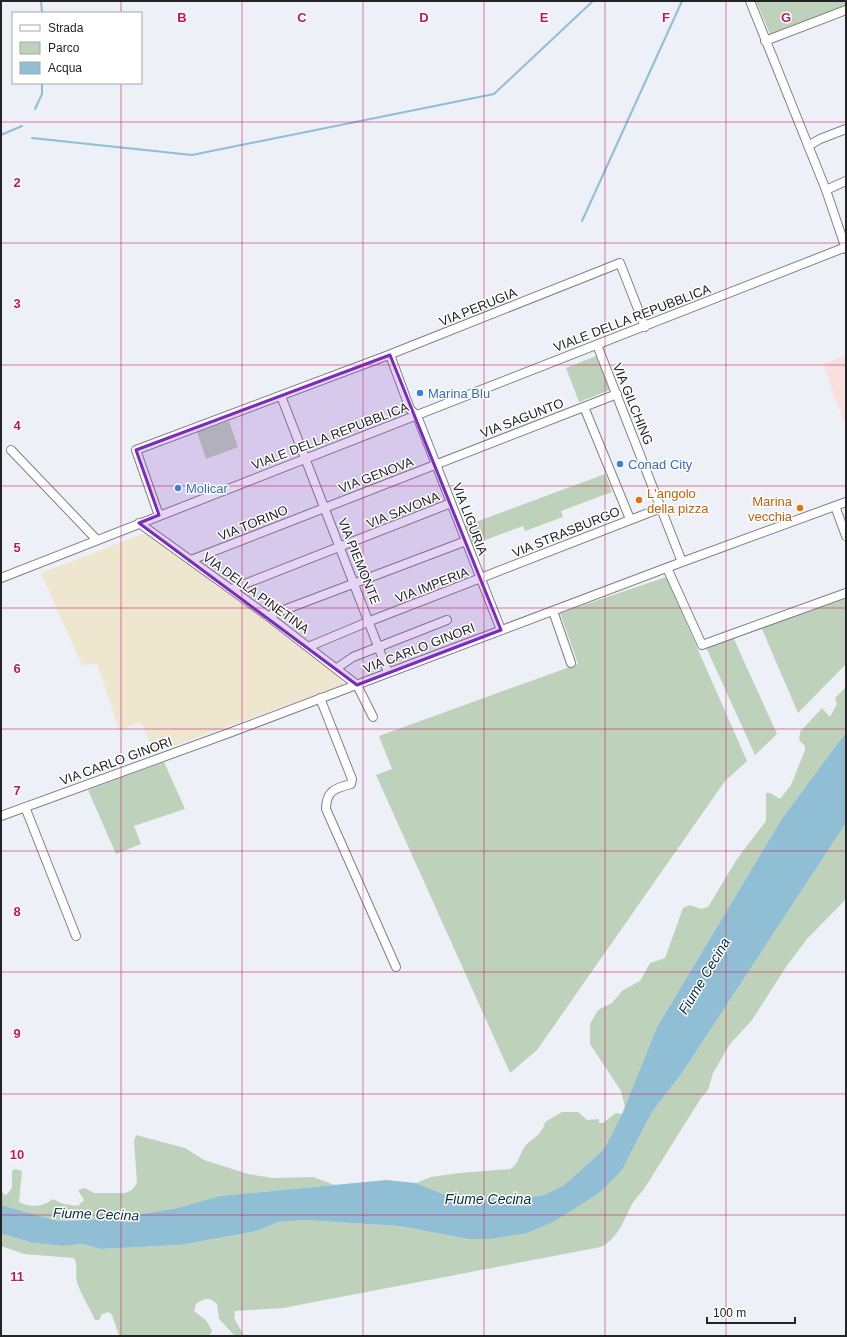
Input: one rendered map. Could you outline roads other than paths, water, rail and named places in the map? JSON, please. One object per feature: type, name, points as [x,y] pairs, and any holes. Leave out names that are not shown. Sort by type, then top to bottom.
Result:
[{"type":"street","points":[[750,1],[826,190],[846,248]]},
{"type":"street","points":[[765,41],[846,10]]},
{"type":"street","points":[[808,146],[846,129]]},
{"type":"street","points":[[826,190],[846,181]]},
{"type":"street","name":"VIALE DELLA REPUBBLICA","points":[[1,578],[846,248]]},
{"type":"street","name":"VIA PERUGIA","points":[[160,515],[136,450],[390,354],[620,263],[645,327]]},
{"type":"street","name":"VIA GILCHING","points":[[597,345],[682,562]]},
{"type":"street","name":"VIA LIGURIA","points":[[390,354],[410,409],[417,416],[501,630]]},
{"type":"street","name":"VIA SAGUNTO","points":[[436,464],[617,394]]},
{"type":"street","name":"VIA PIEMONTE","points":[[281,396],[370,621],[388,672]]},
{"type":"street","points":[[584,407],[630,519]]},
{"type":"street","points":[[11,450],[97,540]]},
{"type":"street","name":"VIA GENOVA","points":[[324,507],[436,464]]},
{"type":"street","name":"VIA CARLO GINORI","points":[[1,816],[357,685],[388,672],[846,502]]},
{"type":"street","name":"VIA SAVONA","points":[[232,589],[451,503]]},
{"type":"street","points":[[835,506],[846,536]]},
{"type":"street","name":"VIA TORINO","points":[[191,560],[324,507]]},
{"type":"street","name":"VIA STRASBURGO","points":[[481,579],[661,508]]},
{"type":"street","name":"VIA DELLA PINETINA","points":[[139,523],[232,589],[337,668],[357,685]]},
{"type":"street","points":[[268,616],[466,541]]},
{"type":"street","points":[[667,568],[702,645],[846,593]]},
{"type":"street","name":"VIA IMPERIA","points":[[308,647],[370,621],[481,579]]},
{"type":"street","points":[[553,611],[571,663]]},
{"type":"street","points":[[337,668],[353,657],[447,620]]},
{"type":"street","points":[[357,685],[373,717]]},
{"type":"street","points":[[320,698],[352,779],[351,784],[334,789],[326,799],[326,809],[396,967]]},
{"type":"street","points":[[25,807],[76,936]]},
{"type":"water","name":"Fiume Cecina","points":[[846,732],[846,823],[682,1073],[652,1112],[622,1170],[599,1193],[553,1222],[527,1233],[489,1239],[468,1239],[399,1226],[304,1220],[278,1222],[257,1231],[180,1245],[101,1249],[82,1244],[63,1246],[34,1243],[1,1234],[1,1205],[58,1221],[112,1219],[177,1208],[220,1196],[386,1180],[416,1183],[455,1199],[524,1198],[544,1195],[564,1185],[604,1149],[622,1114],[657,1027],[781,820]]},
{"type":"waterway","points":[[41,1],[42,12]]},
{"type":"waterway","points":[[32,138],[192,155],[494,94],[593,1]]},
{"type":"waterway","points":[[582,221],[682,1]]},
{"type":"waterway","points":[[35,109],[42,94],[42,84]]},
{"type":"waterway","points":[[1,135],[22,126]]},
{"type":"place","name":"Marina Blu","points":[[420,393]]},
{"type":"place","name":"Conad City","points":[[620,464]]},
{"type":"place","name":"Molicar","points":[[178,488]]},
{"type":"place","name":"L'angolo della pizza","points":[[639,500]]},
{"type":"place","name":"Marina vecchia","points":[[800,508]]}]
